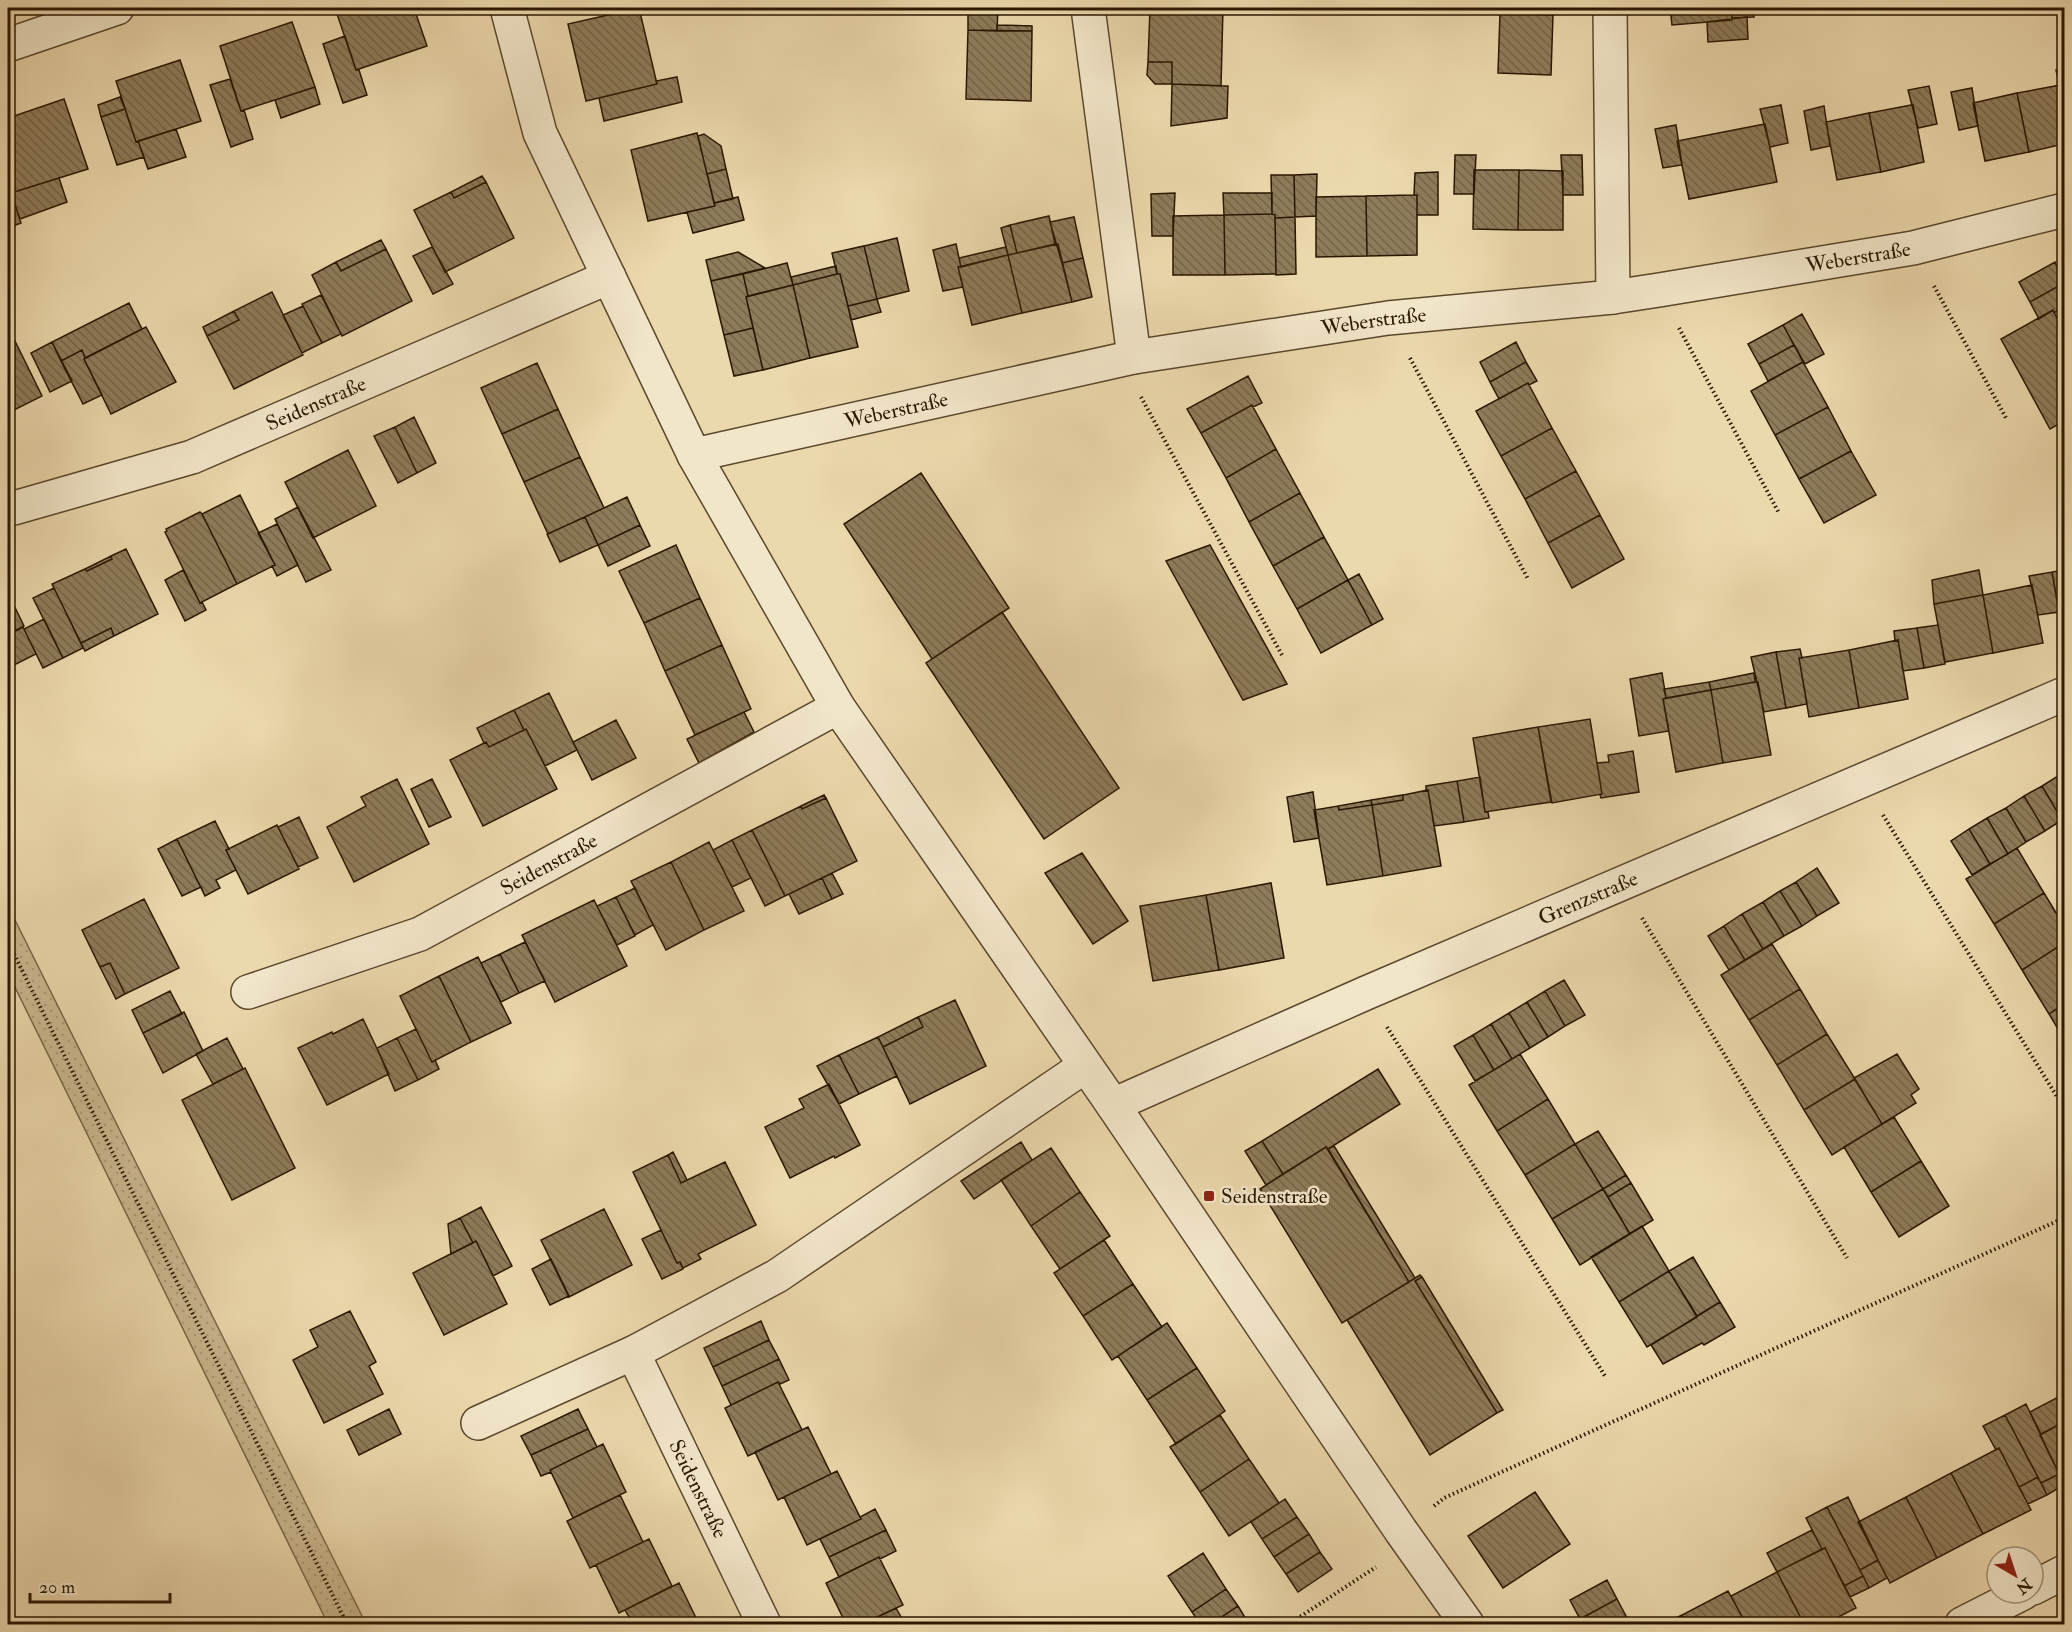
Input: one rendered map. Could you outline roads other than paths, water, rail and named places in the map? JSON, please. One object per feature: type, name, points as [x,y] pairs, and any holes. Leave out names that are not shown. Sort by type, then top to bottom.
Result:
[{"type":"street","points":[[8,45],[117,8]]},
{"type":"street","points":[[507,8],[540,134],[694,455],[838,707],[1113,1105],[1401,1531],[1467,1624]]},
{"type":"street","points":[[1088,8],[1134,357]]},
{"type":"street","points":[[1610,8],[1613,297]]},
{"type":"street","name":"Weberstraße","points":[[694,455],[1134,357],[1388,318],[1613,297],[1659,290],[1914,248],[2064,210]]},
{"type":"street","name":"Seidenstraße","points":[[14,508],[192,457],[609,277]]},
{"type":"street","name":"Grenzstraße","points":[[1113,1105],[1366,993],[2064,694]]},
{"type":"street","name":"Seidenstraße","points":[[248,992],[420,934],[838,707]]},
{"type":"street","points":[[478,1422],[633,1353],[777,1276],[1084,1065]]},
{"type":"street","name":"Seidenstraße","points":[[633,1353],[764,1624]]},
{"type":"street","points":[[2045,1582],[2064,1572]]},
{"type":"street","points":[[1962,1624],[1999,1605]]},
{"type":"place","name":"Seidenstraße","points":[[1209,1196]]}]
